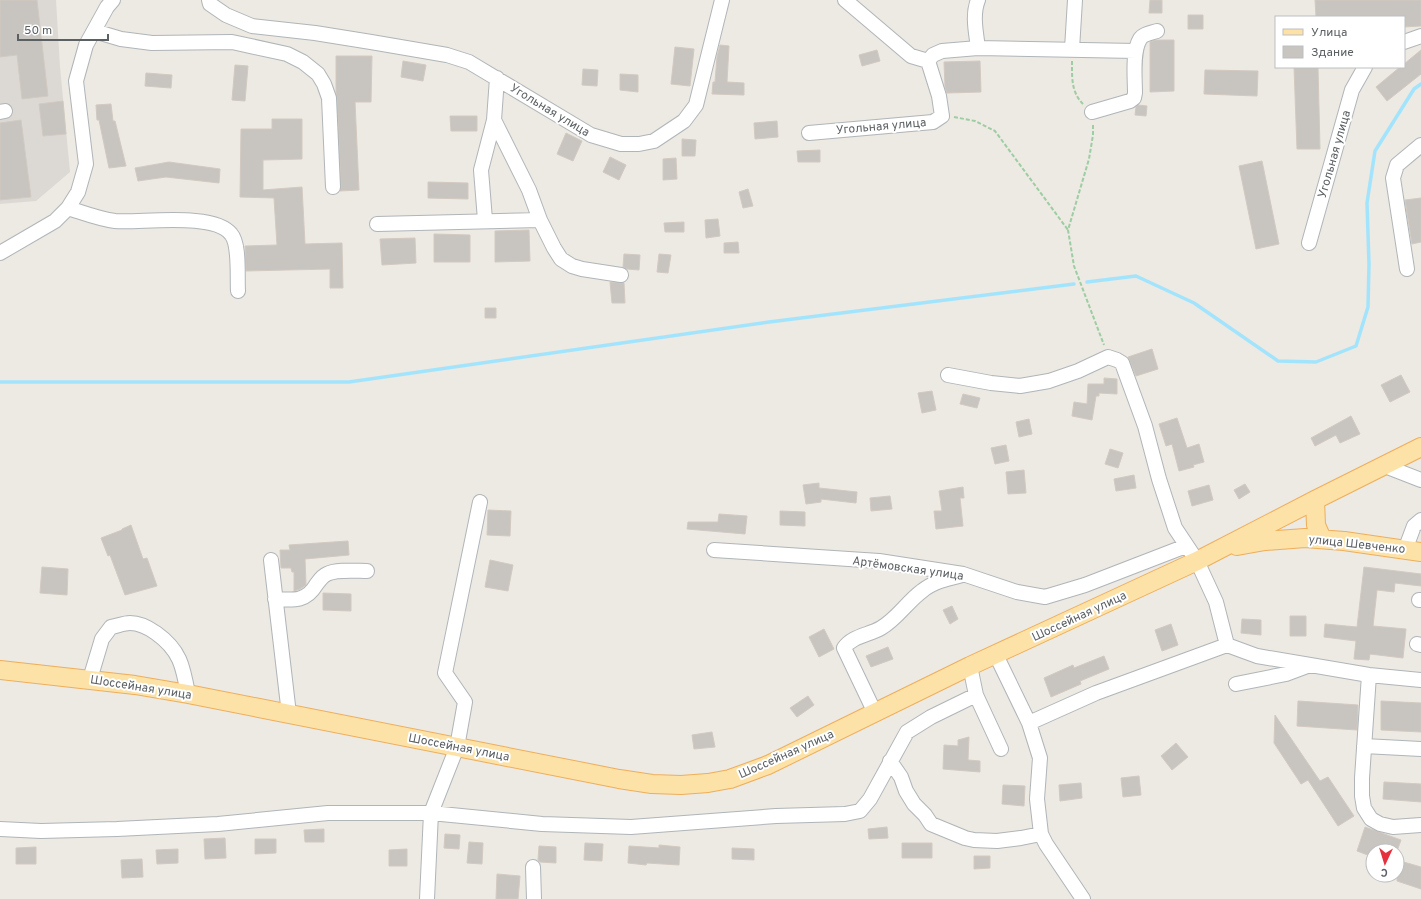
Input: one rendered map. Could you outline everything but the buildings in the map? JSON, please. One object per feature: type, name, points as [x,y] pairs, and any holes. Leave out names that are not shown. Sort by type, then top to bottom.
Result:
[{"type":"main road","name":"Шоссейная улица","points":[[0,670],[135,685],[188,694],[619,779],[652,784],[682,785],[708,783],[730,779],[768,765],[970,666],[1221,549],[1421,447]]},
{"type":"main road","points":[[1315,500],[1316,525],[1322,539]]},
{"type":"main road","name":"улица Шевченко","points":[[1221,549],[1265,541],[1305,538],[1344,541],[1413,551]]},
{"type":"street","points":[[0,253],[55,221],[68,208],[78,192],[86,164],[76,81],[86,45],[112,0]]},
{"type":"street","name":"Угольная улица","points":[[208,0],[210,4],[226,15],[252,26],[315,33],[447,55],[469,62],[590,135],[621,144],[639,144],[654,140],[684,121],[696,105],[722,0]]},
{"type":"street","points":[[845,0],[911,56],[928,61],[933,55],[942,51],[978,48],[1136,51]]},
{"type":"street","points":[[978,0],[975,8],[975,25],[978,48]]},
{"type":"street","points":[[1072,49],[1075,0]]},
{"type":"street","points":[[94,31],[121,39],[152,43],[232,42],[287,54],[303,62],[318,74],[324,84],[329,98],[333,188]]},
{"type":"street","points":[[1092,112],[1130,101],[1134,98],[1136,51],[1140,39],[1157,31]]},
{"type":"street","points":[[1405,42],[1421,36]]},
{"type":"street","name":"Угольная улица","points":[[809,133],[933,122],[942,116],[928,61]]},
{"type":"street","name":"Угольная улица","points":[[1309,243],[1352,90],[1364,68]]},
{"type":"street","name":"Угольная улица","points":[[485,220],[481,170],[494,120],[497,78]]},
{"type":"street","points":[[494,120],[529,190],[540,220],[561,259],[582,270],[622,275]]},
{"type":"street","points":[[1407,269],[1393,178],[1397,165],[1421,145]]},
{"type":"street","points":[[68,208],[95,217],[116,221],[178,219],[205,222],[228,230],[234,239],[236,246],[238,291]]},
{"type":"street","points":[[377,224],[485,220],[540,220]]},
{"type":"street","points":[[948,375],[991,383],[1020,386],[1049,381],[1078,371],[1108,357],[1122,363],[1145,426],[1159,479],[1175,528],[1196,561],[1216,602],[1227,645]]},
{"type":"street","points":[[1385,466],[1421,480]]},
{"type":"street","points":[[427,899],[431,813],[457,747],[465,702],[445,673],[480,502]]},
{"type":"street","points":[[1413,551],[1414,526],[1421,520]]},
{"type":"street","name":"Артёмовская улица","points":[[714,550],[880,561],[963,574],[1017,592],[1045,596],[1085,585],[1186,546]]},
{"type":"street","points":[[270,560],[289,714]]},
{"type":"street","points":[[275,599],[304,599],[313,591],[321,578],[325,574],[331,572],[367,571]]},
{"type":"street","points":[[875,713],[844,648],[847,643],[874,632],[886,625],[922,591],[939,581],[963,574]]},
{"type":"street","points":[[90,680],[102,639],[111,627],[130,623],[149,628],[166,640],[175,650],[184,670],[188,694]]},
{"type":"street","points":[[1028,723],[1096,693],[1227,645],[1257,656],[1369,675],[1421,680]]},
{"type":"street","points":[[996,655],[1028,723],[1040,758],[1038,799],[1041,834],[1046,844],[1083,899]]},
{"type":"street","points":[[1236,684],[1286,674],[1310,664]]},
{"type":"street","points":[[970,666],[976,695],[1001,749]]},
{"type":"street","points":[[1369,675],[1362,796],[1364,808],[1371,819],[1380,824],[1393,826],[1421,825]]},
{"type":"street","points":[[0,829],[41,832],[218,824],[328,813],[431,813],[542,824],[631,827],[776,816],[845,814],[860,811],[870,799],[907,732],[931,717],[976,695]]},
{"type":"street","points":[[1364,746],[1421,749]]},
{"type":"street","points":[[890,761],[901,777],[906,791],[914,804],[925,814],[931,824],[965,838],[974,840],[1021,838],[1041,834]]},
{"type":"street","points":[[533,867],[534,899]]},
{"type":"path","points":[[1072,49],[1072,85],[1080,100],[1092,112],[1093,135],[1089,159],[1068,230],[1074,266],[1108,357]]},
{"type":"path","points":[[942,116],[975,121],[995,131],[1068,230]]},
{"type":"shaded area","points":[[0,0],[56,0],[60,67],[70,172],[36,201],[0,204]]},
{"type":"waterway","points":[[1087,282],[1136,276],[1194,303],[1278,361],[1316,362],[1356,346],[1368,307],[1369,264],[1367,203],[1375,151],[1414,89],[1421,84]]},
{"type":"waterway","points":[[0,382],[349,382],[769,322],[1074,284]]}]
